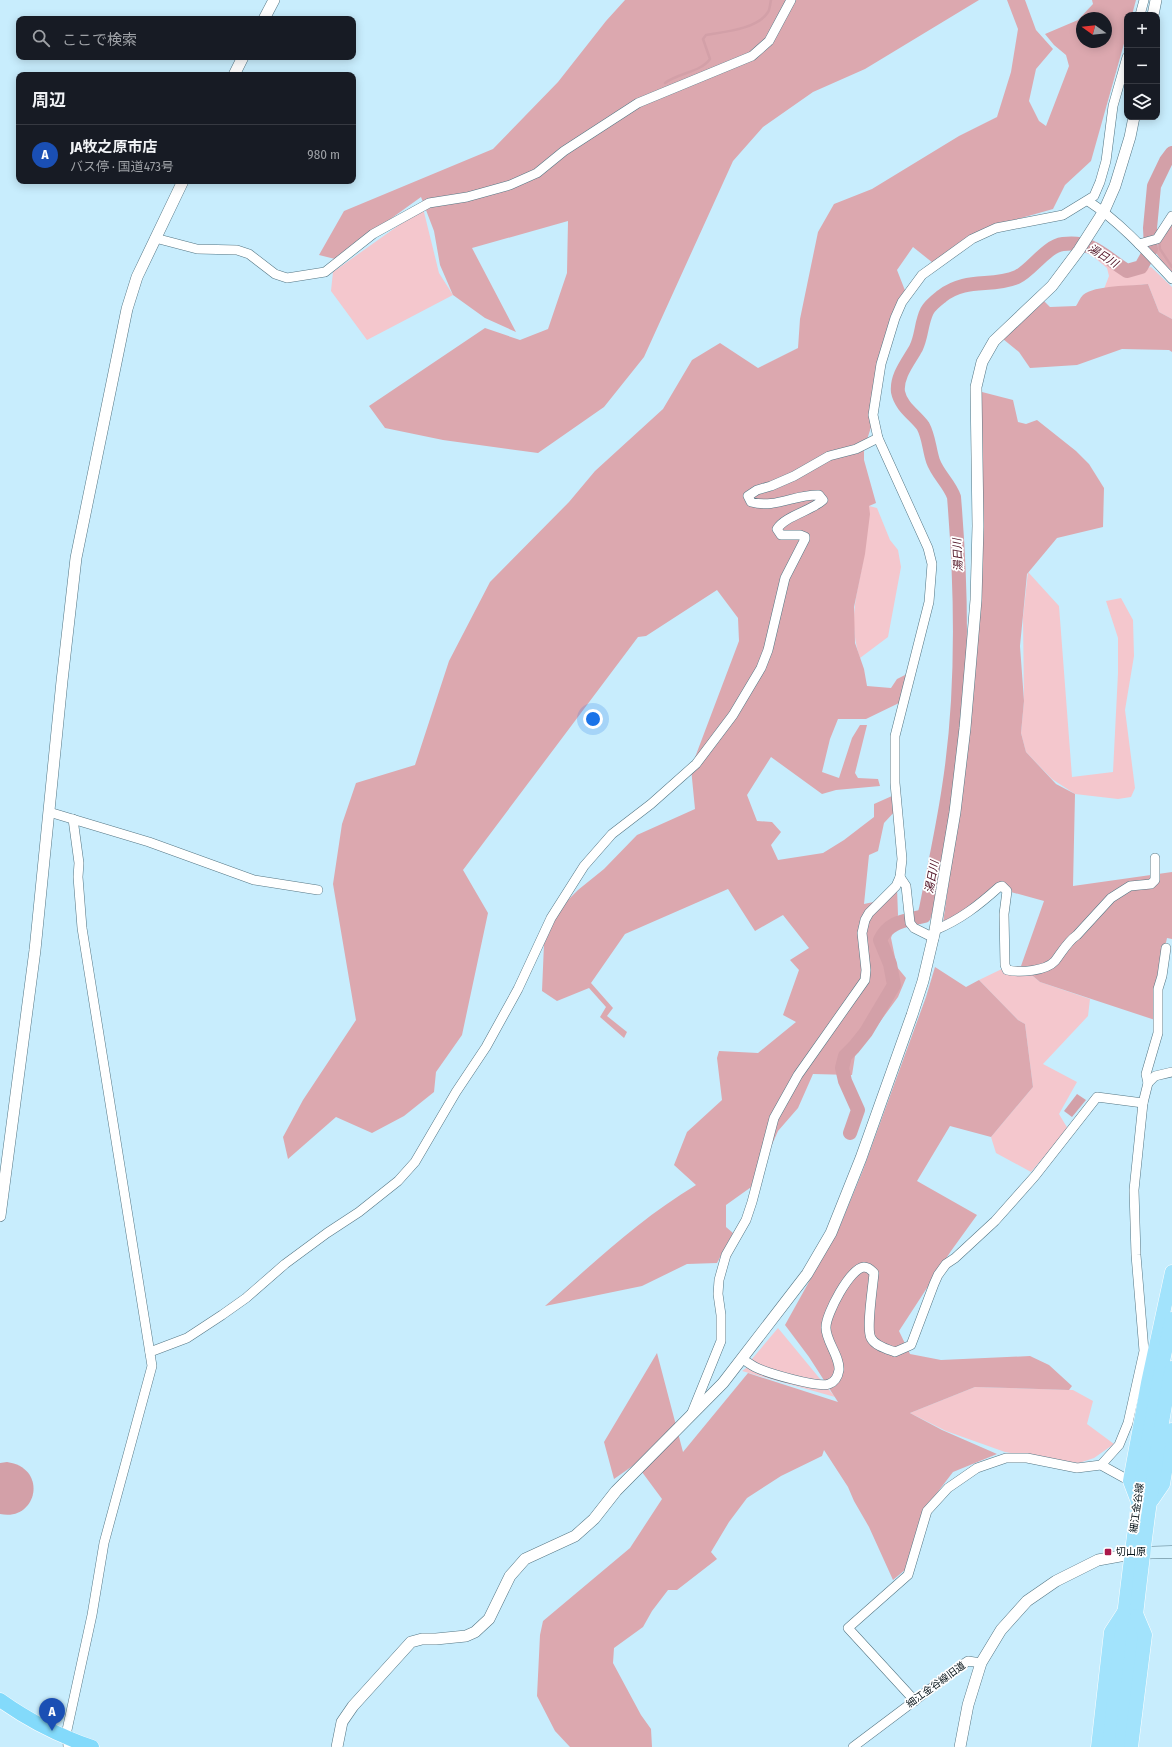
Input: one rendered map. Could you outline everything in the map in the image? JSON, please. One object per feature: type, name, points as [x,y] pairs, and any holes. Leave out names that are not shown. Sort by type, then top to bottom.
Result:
[{"type":"highway","points":[[0,1700],[67,1743],[92,1747]]},
{"type":"main road","points":[[1172,1272],[1146,1390],[1130,1482],[1144,1502],[1163,1484],[1169,1474],[1172,1430]]},
{"type":"main road","name":"細江金谷線","points":[[1109,1747],[1130,1613],[1144,1502],[1150,1427],[1172,1319]]},
{"type":"main road","name":"細江金谷線","points":[[1144,1502],[1159,1441],[1172,1368]]},
{"type":"main road","points":[[1137,1553],[1172,1552]]},
{"type":"main road","points":[[1098,1747],[1110,1632],[1130,1613],[1144,1635],[1131,1747]]},
{"type":"main road","name":"細江金谷線","points":[[1121,1747],[1130,1613]]},
{"type":"street","points":[[266,16],[274,0]]},
{"type":"street","points":[[155,238],[197,249],[237,250],[249,254],[275,274],[287,278],[325,272],[373,234],[429,203],[474,195],[510,185],[537,173],[564,151],[638,103],[752,56],[769,41],[791,0]]},
{"type":"street","points":[[1141,12],[1144,0]]},
{"type":"street","points":[[1154,12],[1156,0]]},
{"type":"street","points":[[236,72],[242,60]]},
{"type":"street","points":[[690,1416],[722,1341],[721,1315],[718,1294],[719,1280],[726,1255],[746,1220],[774,1118],[798,1074],[865,980],[866,970],[862,933],[865,920],[869,913],[896,886],[900,877],[902,859],[895,783],[895,736],[926,613],[931,588],[932,564],[928,548],[878,438],[873,415],[881,364],[895,318],[902,302],[922,276],[972,240],[996,228],[1063,215],[1094,196],[1106,161],[1114,106],[1124,68]]},
{"type":"street","points":[[337,1747],[342,1722],[353,1706],[411,1642],[422,1639],[466,1636],[475,1632],[489,1619],[510,1576],[525,1559],[575,1536],[594,1519],[616,1491],[690,1416],[711,1397],[807,1274],[831,1233],[861,1158],[910,1023],[923,981],[934,934],[958,790],[976,600],[978,526],[976,387],[982,362],[994,341],[1052,286],[1079,250],[1104,211],[1115,186],[1130,137],[1133,120]]},
{"type":"street","points":[[0,1216],[35,950],[62,681],[81,532],[127,309],[137,277],[182,184]]},
{"type":"street","points":[[1088,201],[1104,211],[1139,244],[1172,279]]},
{"type":"street","points":[[1139,244],[1157,239],[1172,216]]},
{"type":"street","points":[[150,1352],[187,1338],[246,1298],[285,1264],[327,1232],[359,1212],[398,1181],[415,1162],[456,1092],[489,1042],[518,989],[551,918],[584,866],[612,834],[651,804],[696,764],[733,715],[761,668],[768,650],[785,578],[805,539],[805,537],[800,535],[781,535],[777,529],[794,517],[815,507],[823,500],[819,495],[811,495],[774,504],[760,505],[751,502],[748,496],[757,490],[771,486],[794,476],[829,456],[856,449],[878,438]]},
{"type":"street","points":[[49,812],[149,842],[254,880],[318,890]]},
{"type":"street","points":[[67,1743],[72,1707],[92,1614],[104,1543],[152,1366],[82,928],[78,877],[79,863],[73,819]]},
{"type":"street","points":[[900,877],[906,886],[910,923],[914,928],[934,934],[955,922],[1002,886],[1006,891],[1004,914],[1005,965],[1007,970],[1036,970],[1053,962],[1071,940],[1111,898],[1130,886],[1151,884],[1155,880],[1155,858]]},
{"type":"street","points":[[1101,1465],[1119,1445],[1128,1423],[1144,1351],[1136,1255],[1134,1190],[1143,1103],[1148,1083],[1146,1074],[1158,1033],[1158,989],[1162,976],[1166,948]]},
{"type":"street","points":[[1148,1083],[1155,1076],[1172,1072]]},
{"type":"street","points":[[742,1359],[754,1367],[771,1373],[815,1384],[830,1384],[836,1379],[839,1370],[826,1328],[828,1316],[838,1296],[853,1274],[865,1267],[869,1268],[874,1273],[869,1328],[871,1338],[878,1345],[895,1352],[912,1345],[934,1284],[938,1275],[946,1264],[995,1221],[1034,1176],[1097,1098],[1143,1103]]},
{"type":"street","points":[[915,1700],[848,1628],[908,1575],[927,1511],[948,1488],[976,1468],[1006,1458],[1027,1458],[1077,1468],[1101,1465],[1130,1482]]},
{"type":"street","name":"細江金谷線旧道","points":[[853,1747],[968,1661],[981,1663],[1001,1630],[1027,1601],[1056,1581],[1098,1560],[1137,1553]]},
{"type":"street","points":[[960,1747],[968,1706],[981,1663]]},
{"type":"shaded area","points":[[625,0],[979,0],[865,69],[813,92],[763,127],[733,161],[644,357],[604,407],[538,453],[443,440],[385,428],[369,406],[485,328],[520,340],[548,329],[567,273],[568,221],[472,248],[516,332],[485,318],[453,295],[440,265],[434,231],[421,197],[335,259],[319,255],[344,211],[493,149],[558,82],[606,21]]},
{"type":"shaded area","points":[[1007,0],[1025,0],[1036,30],[1053,49],[1036,69],[1029,101],[1039,121],[1046,126],[1069,66],[1066,55],[1054,45],[1045,34],[1076,21],[1076,48],[1112,48],[1112,12],[1086,12],[1093,4],[1092,0],[1136,0],[1133,12],[1124,12],[1124,44],[1091,161],[1065,185],[1053,209],[1011,221],[933,263],[913,247],[897,270],[906,293],[881,356],[873,421],[864,449],[864,460],[876,503],[869,506],[870,514],[865,554],[854,607],[855,643],[864,669],[867,686],[891,688],[897,679],[907,674],[899,703],[866,719],[838,719],[830,739],[822,772],[839,778],[852,738],[860,725],[867,725],[855,773],[858,778],[878,779],[880,786],[836,790],[822,794],[771,757],[747,795],[757,821],[772,822],[781,832],[771,845],[778,860],[823,853],[844,840],[874,817],[874,804],[892,796],[897,809],[884,823],[878,851],[869,855],[864,904],[888,899],[897,888],[898,915],[891,938],[897,967],[906,978],[898,997],[855,1056],[852,1075],[813,1074],[798,1108],[778,1131],[754,1185],[726,1205],[726,1227],[733,1233],[717,1263],[687,1264],[642,1286],[545,1306],[637,1226],[696,1185],[674,1165],[687,1132],[722,1100],[717,1058],[719,1051],[758,1053],[796,1022],[783,1015],[799,970],[790,960],[809,948],[783,915],[755,931],[728,889],[625,934],[591,983],[613,1008],[607,1016],[627,1032],[624,1038],[600,1017],[606,1007],[589,988],[557,1001],[542,991],[544,944],[560,908],[578,890],[604,869],[637,835],[695,809],[691,768],[739,641],[738,618],[717,590],[646,636],[638,637],[463,870],[488,913],[462,1035],[436,1072],[434,1092],[404,1116],[372,1133],[336,1117],[288,1159],[283,1137],[303,1100],[356,1020],[333,884],[342,824],[356,783],[415,765],[449,661],[490,582],[569,502],[595,471],[663,409],[692,360],[720,343],[758,368],[798,348],[800,319],[818,232],[834,204],[872,189],[959,136],[997,117],[1011,72],[1018,29]]},
{"type":"shaded area","points":[[423,208],[439,273],[453,295],[367,340],[331,291],[333,272]]},
{"type":"shaded area","points":[[1172,216],[1172,276],[1156,253],[1164,228]]},
{"type":"shaded area","points":[[1089,253],[1096,253],[1128,273],[1151,267],[1172,287],[1172,319],[1159,312],[1148,284],[1104,289],[1109,276],[1107,268]]},
{"type":"shaded area","points":[[1148,284],[1159,312],[1172,319],[1172,352],[1169,350],[1122,349],[1077,365],[1030,368],[1019,352],[1003,339],[1044,301],[1050,307],[1076,306],[1083,295],[1096,289],[1114,286]]},
{"type":"shaded area","points":[[982,392],[1013,400],[1018,422],[1026,424],[1037,420],[1076,451],[1089,464],[1104,488],[1103,527],[1057,538],[1027,574],[1020,646],[1024,701],[1021,733],[1026,752],[1056,784],[1075,794],[1073,886],[1172,872],[1172,939],[1167,938],[1154,997],[1155,1020],[1040,982],[1021,966],[1044,901],[1000,889],[943,923],[967,751]]},
{"type":"shaded area","points":[[869,506],[877,508],[890,540],[898,550],[901,567],[888,637],[860,658],[854,631],[854,618],[865,549]]},
{"type":"shaded area","points":[[1028,572],[1059,606],[1072,777],[1113,772],[1118,673],[1118,638],[1106,601],[1121,598],[1133,620],[1134,656],[1125,710],[1135,788],[1131,797],[1118,799],[1075,794],[1052,779],[1026,752],[1021,733],[1024,701],[1023,617]]},
{"type":"shaded area","points":[[1021,966],[1040,982],[1090,999],[1088,1016],[1043,1064],[1077,1082],[1059,1114],[1068,1129],[1031,1172],[996,1153],[991,1137],[1033,1087],[1025,1024],[1018,1020],[979,980],[1006,967]]},
{"type":"shaded area","points":[[935,967],[966,987],[979,980],[1018,1020],[1025,1024],[1033,1087],[991,1137],[950,1126],[917,1181],[977,1215],[951,1251],[899,1331],[910,1354],[941,1360],[1030,1356],[1049,1365],[1072,1386],[1069,1390],[975,1387],[910,1413],[942,1430],[997,1454],[953,1472],[927,1506],[906,1569],[893,1580],[869,1527],[848,1487],[824,1450],[822,1456],[781,1476],[747,1498],[729,1522],[711,1552],[717,1559],[677,1590],[668,1590],[652,1611],[643,1627],[614,1648],[613,1663],[641,1715],[651,1729],[652,1747],[570,1747],[555,1731],[537,1696],[540,1635],[543,1621],[630,1548],[662,1499],[642,1472],[634,1465],[614,1479],[604,1442],[657,1353],[683,1452],[748,1373],[838,1402],[809,1357],[785,1325],[840,1226],[863,1170],[926,997]]},
{"type":"shaded area","points":[[1077,1094],[1086,1100],[1072,1117],[1064,1111]]},
{"type":"shaded area","points":[[778,1328],[835,1397],[742,1371],[749,1366],[752,1359]]},
{"type":"shaded area","points":[[975,1387],[1073,1390],[1093,1401],[1087,1424],[1114,1444],[1094,1458],[1079,1463],[1058,1461],[1005,1452],[946,1431],[910,1413]]},
{"type":"shaded area","points":[[7,1462],[20,1466],[29,1474],[33,1483],[33,1493],[30,1503],[23,1510],[13,1514],[0,1514],[0,1463]]},
{"type":"waterway","points":[[665,83],[701,67],[710,59],[703,39],[706,35],[740,29],[756,22],[763,18],[768,12],[771,0]]},
{"type":"waterway","name":"湯日川","points":[[850,1133],[858,1110],[845,1081],[842,1068],[845,1056],[866,1032],[894,985],[890,964],[880,940],[893,925],[924,916],[947,802],[957,715],[960,606],[954,497],[935,466],[927,434],[923,426],[902,402],[898,392],[899,380],[916,348],[927,311],[936,301],[951,290],[970,285],[998,282],[1017,277],[1028,270],[1051,249],[1063,244],[1073,243],[1090,247],[1105,255],[1127,271],[1141,267],[1151,249],[1150,228],[1154,186],[1166,161],[1172,153]]},
{"type":"waterway","points":[[1150,228],[1156,229],[1157,234]]},
{"type":"waterway","points":[[1159,241],[1160,249],[1172,267]]},
{"type":"place","name":"切山原","points":[[1108,1552]]},
{"type":"place","name":"JA牧之原市店","points":[[52,1731]]}]
